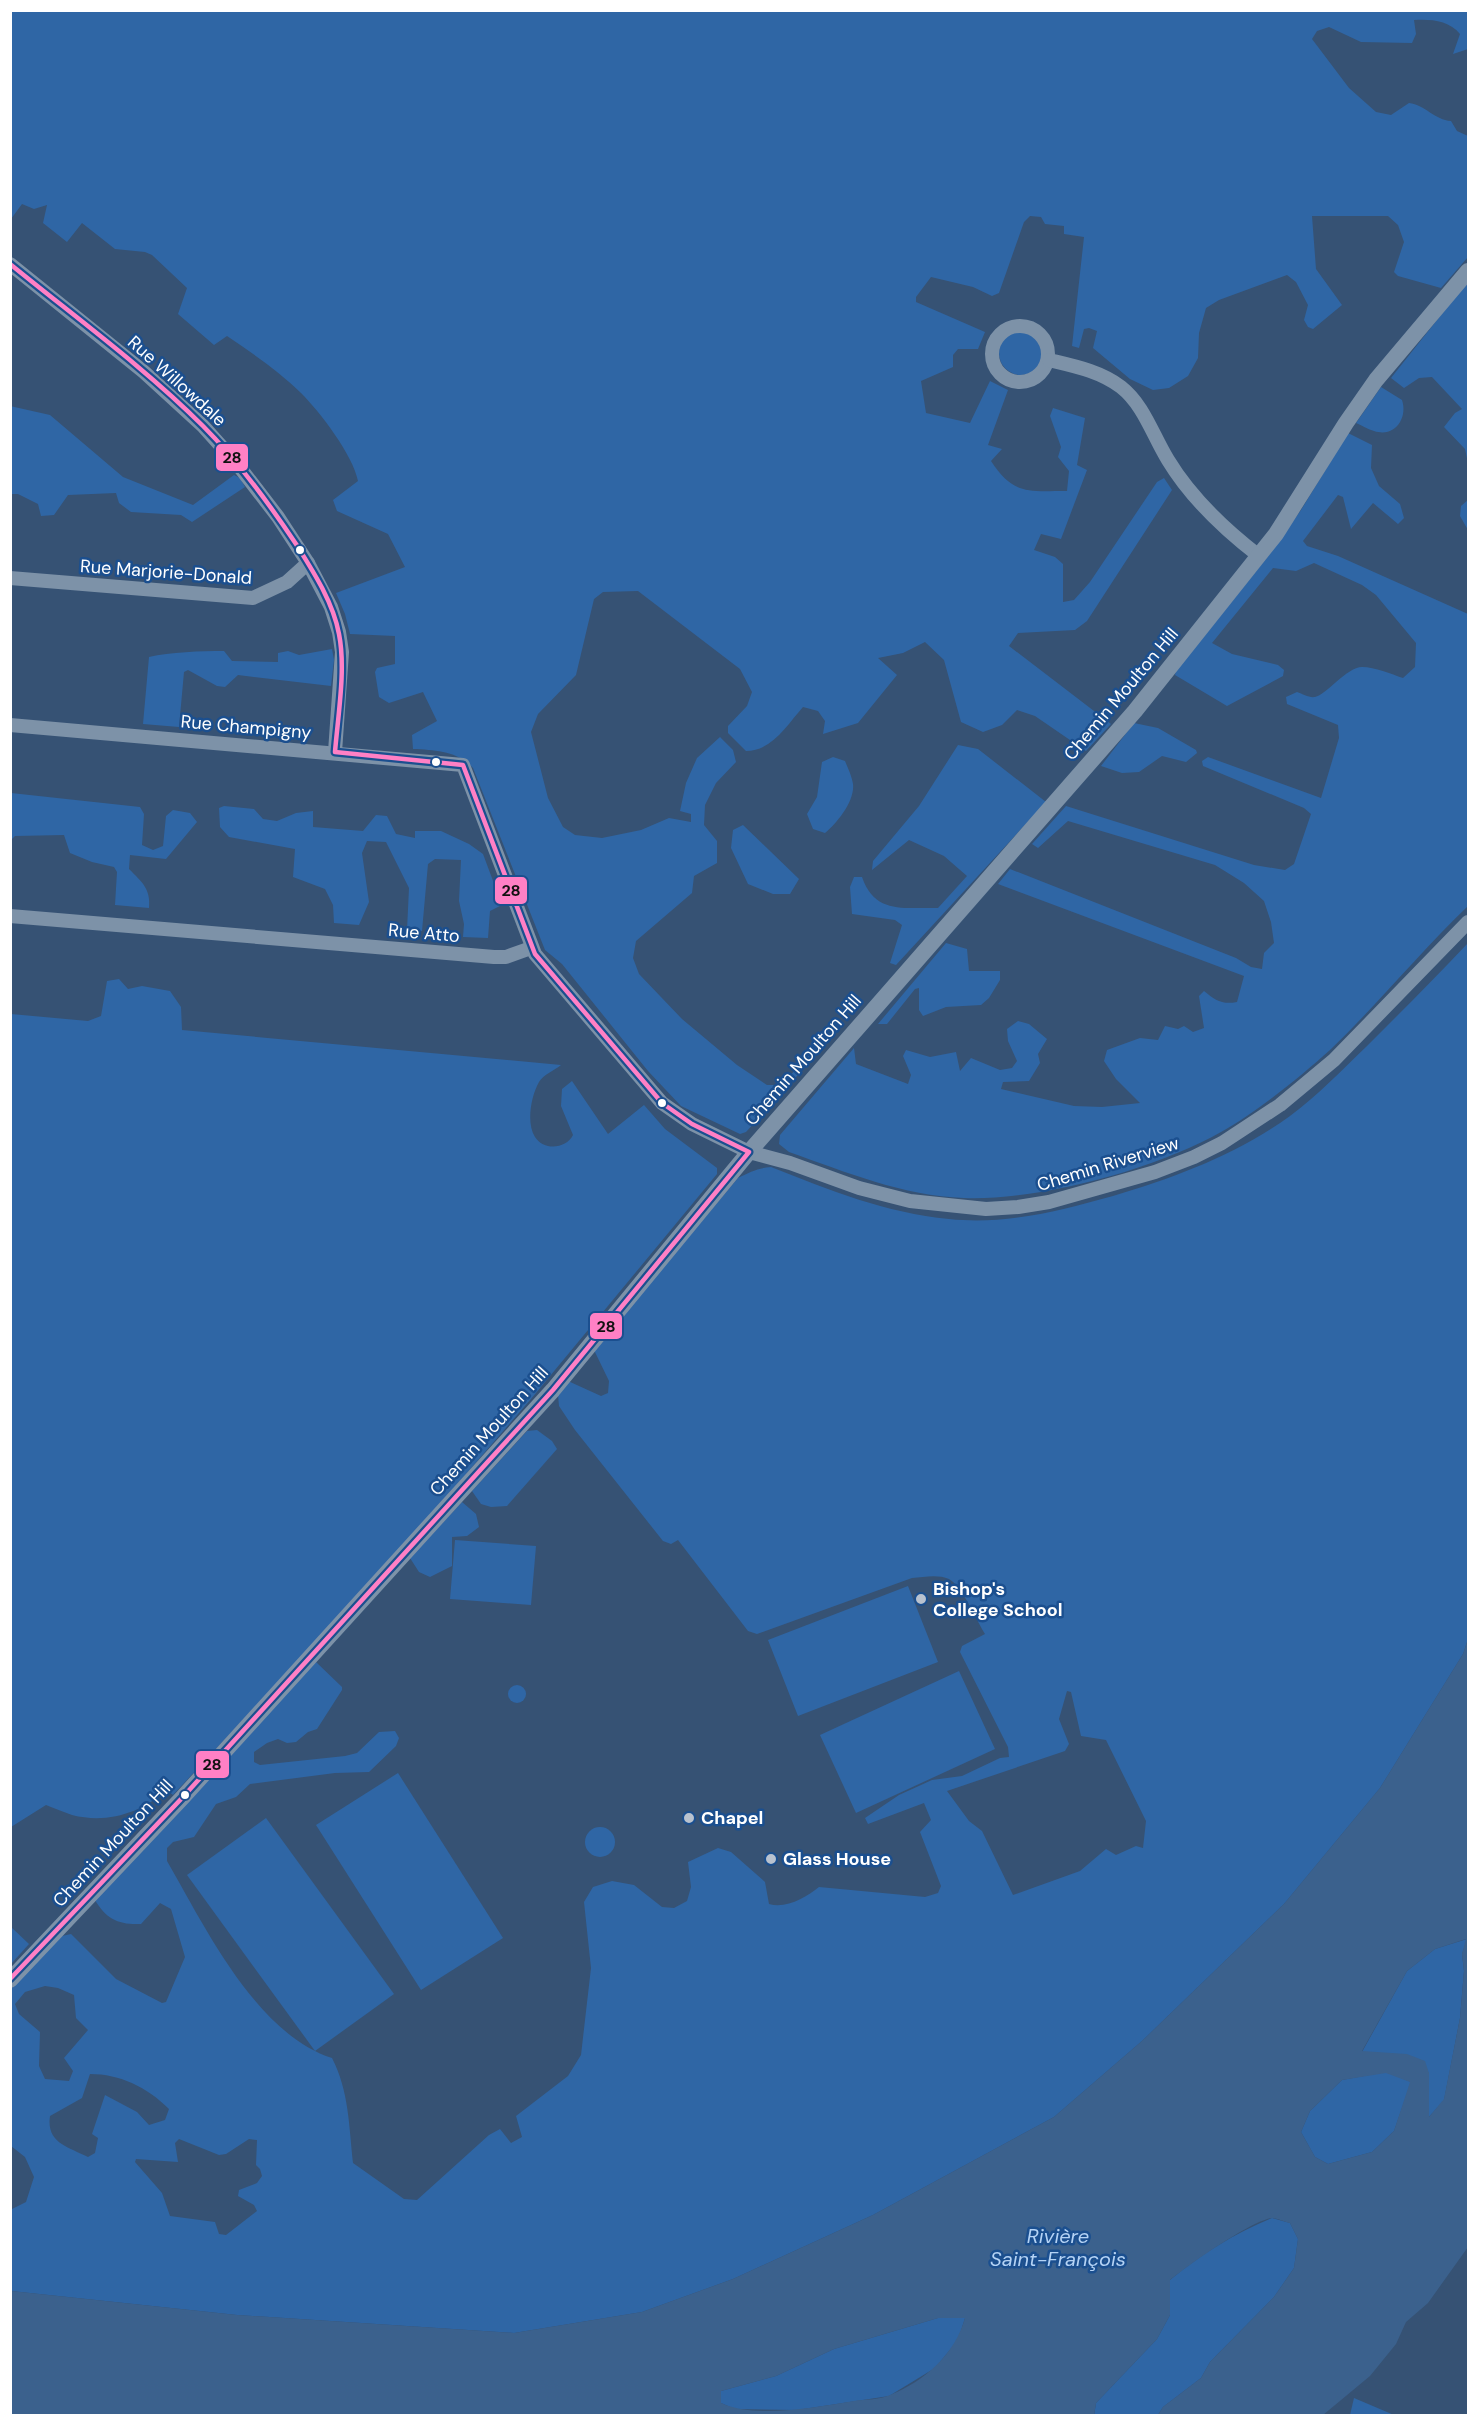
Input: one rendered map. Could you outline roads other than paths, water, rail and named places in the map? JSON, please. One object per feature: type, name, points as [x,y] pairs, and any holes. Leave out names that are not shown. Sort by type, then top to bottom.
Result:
[{"type":"street","name":"Rue Willowdale","points":[[10,264],[144,372],[203,426],[259,490],[308,563],[331,607],[339,632],[342,652],[335,752]]},
{"type":"street","name":"Chemin Moulton Hill","points":[[10,1980],[182,1798],[547,1397],[749,1152],[1135,711],[1259,556],[1376,380],[1468,271]]},
{"type":"street","points":[[1014,326],[1025,326],[1036,330],[1044,338],[1049,360],[1045,370],[1037,378],[1026,383],[1015,383],[1005,379],[997,371],[992,361],[992,349],[996,339],[1004,331],[1014,326]]},
{"type":"street","points":[[1049,360],[1103,376],[1131,396],[1168,461],[1185,485],[1204,507],[1259,556]]},
{"type":"street","name":"Rue Marjorie-Donald","points":[[10,578],[254,598],[287,582],[308,563]]},
{"type":"street","name":"Rue Champigny","points":[[10,725],[463,765],[531,948]]},
{"type":"street","name":"Rue Atto","points":[[10,916],[495,957],[506,957],[531,948]]},
{"type":"street","name":"Chemin Riverview","points":[[749,1152],[790,1163],[859,1188],[910,1201],[986,1209],[1049,1202],[1155,1172],[1222,1143],[1280,1105],[1368,1028],[1468,922]]},
{"type":"street","points":[[531,948],[662,1102],[692,1124],[749,1152]]},
{"type":"water","name":"Rivière Saint-François","points":[[1468,1639],[1468,2247],[1428,2303],[1406,2322],[1396,2344],[1370,2376],[1323,2415],[1158,2415],[1163,2407],[1201,2378],[1210,2362],[1274,2297],[1294,2268],[1298,2239],[1290,2223],[1272,2218],[1235,2235],[1170,2280],[1170,2315],[1157,2339],[1096,2403],[1094,2415],[11,2415],[11,2291],[237,2315],[514,2333],[642,2312],[733,2279],[873,2215],[1054,2117],[1142,2041],[1284,1904],[1380,1788],[1463,1654]],"holes":[[[1466,1939],[1462,1954],[1464,1971],[1460,2018],[1444,2099],[1429,2117],[1429,2073],[1425,2061],[1407,2054],[1362,2051],[1407,1971],[1435,1949]],[[1386,2073],[1410,2082],[1394,2131],[1372,2152],[1328,2164],[1315,2157],[1301,2132],[1310,2111],[1342,2080]],[[938,2318],[965,2318],[954,2343],[937,2365],[915,2382],[886,2397],[768,2411],[735,2408],[721,2403],[721,2391],[776,2376],[834,2349]]]},
{"type":"place","name":"Bishop's College School","points":[[921,1599]]},
{"type":"place","name":"Chapel","points":[[689,1818]]},
{"type":"place","name":"Glass House","points":[[771,1859]]}]
